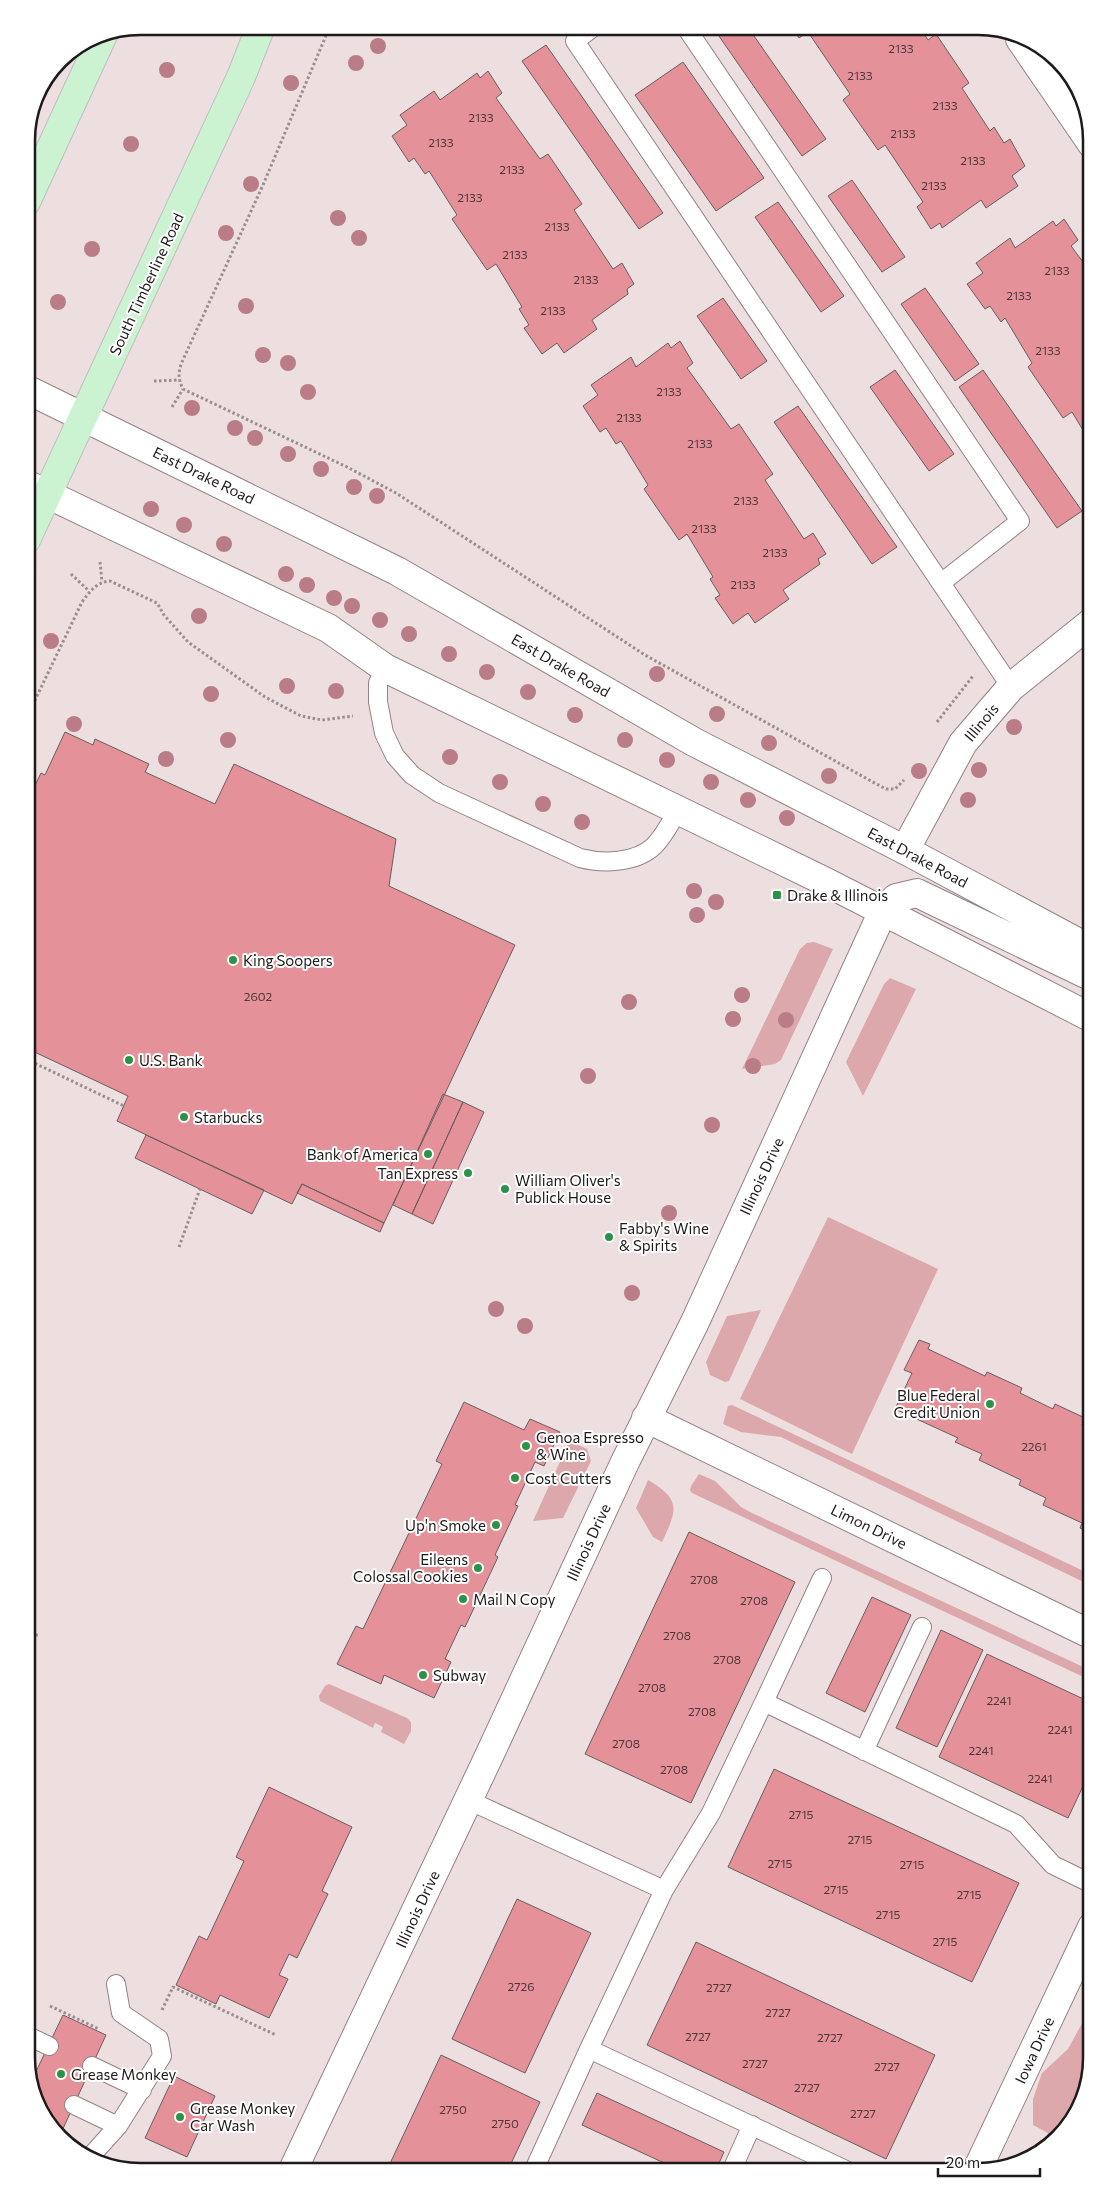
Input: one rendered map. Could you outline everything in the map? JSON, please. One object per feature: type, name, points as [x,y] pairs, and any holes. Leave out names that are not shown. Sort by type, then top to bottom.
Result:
[{"type":"main road","name":"South Timberline Road","points":[[37,489],[85,416],[241,78],[258,35]]},
{"type":"main road","points":[[35,182],[99,43]]},
{"type":"main road","points":[[1025,46],[1082,130]]},
{"type":"main road","name":"East Drake Road","points":[[35,393],[85,416],[397,571],[694,742],[905,850],[1083,945]]},
{"type":"main road","points":[[37,489],[328,628],[385,668],[883,911],[1083,1013]]},
{"type":"main road","name":"Illinois","points":[[905,850],[963,743],[1011,687],[1083,629]]},
{"type":"main road","points":[[883,911],[896,898],[917,893],[1083,973]]},
{"type":"main road","name":"Illinois Drive","points":[[296,2163],[646,1418],[695,1322],[883,911]]},
{"type":"main road","name":"Limon Drive","points":[[646,1418],[1083,1631]]},
{"type":"main road","name":"Iowa Drive","points":[[980,2163],[1083,1946]]},
{"type":"lane","points":[[583,35],[575,41],[1011,687]]},
{"type":"lane","points":[[691,35],[1020,522],[941,583]]},
{"type":"lane","points":[[385,668],[378,683],[378,702],[384,733],[396,756],[412,775],[438,793],[590,861],[618,860],[644,852],[660,839],[678,810]]},
{"type":"lane","points":[[537,2163],[664,1890],[711,1813],[822,1578]]},
{"type":"lane","points":[[864,1751],[922,1627]]},
{"type":"lane","points":[[764,1702],[1016,1824],[1053,1866],[1083,1880]]},
{"type":"lane","points":[[468,1800],[664,1890]]},
{"type":"lane","points":[[94,2152],[118,2126],[162,2056],[159,2039],[121,2013],[116,1984]]},
{"type":"lane","points":[[35,2040],[48,2046]]},
{"type":"lane","points":[[589,2049],[831,2163]]},
{"type":"lane","points":[[92,2066],[142,2090]]},
{"type":"lane","points":[[74,2104],[118,2126]]},
{"type":"lane","points":[[735,2163],[752,2125]]},
{"type":"path","points":[[326,35],[263,185],[178,371],[183,389],[396,493],[645,655],[872,781],[886,788],[896,789],[908,774]]},
{"type":"path","points":[[154,381],[179,380]]},
{"type":"path","points":[[172,407],[183,389]]},
{"type":"path","points":[[100,562],[102,582]]},
{"type":"path","points":[[72,574],[89,592]]},
{"type":"path","points":[[35,700],[82,602],[89,592],[102,582],[110,581],[157,603],[164,615],[188,642],[265,698],[301,716],[322,720],[361,715]]},
{"type":"path","points":[[936,724],[974,674]]},
{"type":"path","points":[[35,1063],[124,1106]]},
{"type":"path","points":[[179,1247],[200,1189]]},
{"type":"path","points":[[35,1634],[39,1636]]},
{"type":"path","points":[[160,2015],[173,1988],[276,2035]]},
{"type":"path","points":[[50,2006],[100,2030]]},
{"type":"shaded area","points":[[814,942],[833,949],[781,1060],[775,1064],[742,1069],[800,949],[807,943]]},
{"type":"shaded area","points":[[890,978],[916,989],[863,1096],[846,1062],[884,984]]},
{"type":"shaded area","points":[[828,1217],[938,1269],[852,1454],[740,1399]]},
{"type":"shaded area","points":[[761,1310],[729,1381],[725,1382],[710,1375],[706,1362],[727,1316]]},
{"type":"shaded area","points":[[732,1405],[1083,1571],[1083,1582],[781,1437],[741,1432],[723,1424],[728,1406]]},
{"type":"shaded area","points":[[572,1442],[587,1449],[591,1461],[563,1518],[533,1521],[568,1444]]},
{"type":"shaded area","points":[[699,1474],[715,1481],[741,1507],[752,1513],[1083,1667],[1083,1677],[692,1493],[690,1490]]},
{"type":"shaded area","points":[[648,1480],[667,1494],[673,1506],[671,1522],[662,1542],[653,1537],[636,1508]]},
{"type":"shaded area","points":[[329,1684],[407,1718],[411,1722],[411,1731],[404,1744],[381,1732],[383,1727],[375,1723],[373,1728],[320,1701],[319,1696],[325,1686]]},
{"type":"shaded area","points":[[1083,2022],[1082,2072],[1077,2092],[1065,2116],[1046,2138],[1048,2133],[1033,2125],[1033,2099],[1042,2073],[1068,2049]]},
{"type":"building","points":[[718,35],[753,35],[826,139],[802,156]]},
{"type":"building","points":[[810,35],[925,35],[928,40],[937,35],[969,83],[962,88],[990,131],[994,127],[1004,143],[1010,139],[1025,166],[1012,176],[1018,186],[986,208],[981,200],[942,228],[940,223],[931,229],[917,207],[923,202],[885,145],[878,150],[843,100],[850,94]]},
{"type":"building","points":[[546,45],[663,213],[639,229],[522,61]]},
{"type":"building","points":[[683,62],[764,178],[716,211],[635,95]]},
{"type":"building","points":[[488,71],[502,93],[496,98],[540,159],[548,154],[582,204],[574,210],[613,269],[622,263],[634,284],[627,289],[628,294],[592,320],[597,329],[564,353],[557,343],[542,354],[524,328],[529,325],[519,309],[522,307],[496,264],[487,270],[452,219],[457,215],[429,171],[425,174],[414,158],[409,162],[392,136],[407,125],[400,115],[434,91],[440,100],[477,73],[480,78]]},
{"type":"building","points":[[852,180],[905,257],[882,272],[828,196]]},
{"type":"building","points":[[778,202],[844,296],[821,312],[755,217]]},
{"type":"building","points":[[1064,219],[1078,240],[1071,246],[1083,262],[1083,430],[1072,412],[1063,418],[1028,367],[1032,363],[1005,318],[1001,322],[990,306],[985,309],[967,284],[983,273],[976,263],[1010,238],[1015,248],[1053,221],[1056,226]]},
{"type":"building","points":[[925,288],[979,364],[955,381],[901,304]]},
{"type":"building","points":[[723,298],[767,361],[741,379],[697,316]]},
{"type":"building","points":[[680,341],[693,363],[687,368],[731,429],[739,424],[773,474],[765,480],[804,539],[813,533],[826,554],[818,559],[820,564],[783,590],[789,599],[755,623],[748,613],[733,624],[715,598],[720,595],[710,579],[713,577],[687,534],[679,540],[644,489],[648,485],[621,441],[616,444],[606,428],[600,432],[583,406],[598,395],[591,385],[631,357],[636,367],[668,343],[671,348]]},
{"type":"building","points":[[895,370],[954,454],[929,471],[870,387]]},
{"type":"building","points":[[983,370],[1082,511],[1057,528],[959,387]]},
{"type":"building","points":[[798,406],[897,547],[872,564],[774,422]]},
{"type":"building","points":[[65,732],[93,745],[95,739],[149,764],[145,772],[215,804],[234,764],[396,839],[389,886],[515,945],[384,1223],[302,1184],[292,1204],[117,1121],[128,1096],[35,1052],[35,785],[41,773],[45,775]]},
{"type":"building","name":"Bank of America","points":[[443,1094],[463,1102],[412,1214],[393,1205]]},
{"type":"building","points":[[463,1102],[484,1112],[433,1224],[412,1214]]},
{"type":"building","points":[[146,1135],[264,1190],[252,1214],[135,1158]]},
{"type":"building","points":[[302,1184],[384,1223],[380,1232],[297,1193]]},
{"type":"building","points":[[919,1340],[930,1344],[928,1349],[985,1376],[987,1372],[1022,1388],[1020,1393],[1053,1409],[1055,1404],[1083,1417],[1083,1530],[1080,1528],[1082,1523],[1043,1505],[1046,1498],[1019,1485],[1021,1480],[979,1460],[982,1454],[955,1442],[958,1438],[895,1409],[912,1373],[904,1370]]},
{"type":"building","points":[[464,1402],[524,1430],[530,1419],[560,1432],[544,1466],[535,1462],[515,1505],[518,1506],[495,1555],[498,1557],[465,1627],[461,1625],[445,1659],[451,1662],[434,1698],[384,1675],[381,1684],[337,1664],[356,1626],[363,1629],[442,1464],[436,1461]]},
{"type":"building","points":[[689,1532],[795,1582],[691,1803],[585,1754]]},
{"type":"building","points":[[872,1597],[911,1615],[865,1712],[826,1693]]},
{"type":"building","points":[[941,1630],[983,1650],[937,1747],[896,1728]]},
{"type":"building","points":[[987,1654],[1083,1699],[1083,1786],[1068,1818],[939,1757]]},
{"type":"building","points":[[774,1769],[1019,1883],[972,1982],[728,1867]]},
{"type":"building","points":[[269,1787],[352,1827],[322,1891],[328,1894],[297,1958],[289,1954],[279,1975],[288,1979],[269,2018],[220,1995],[216,2004],[176,1985],[199,1936],[207,1940],[244,1861],[236,1857]]},
{"type":"building","points":[[517,1899],[591,1933],[525,2073],[452,2039]]},
{"type":"building","points":[[696,1942],[935,2055],[886,2159],[647,2045]]},
{"type":"building","name":"Grease Monkey","points":[[63,2015],[106,2035],[63,2129],[49,2111],[41,2092],[36,2072]]},
{"type":"building","points":[[441,2055],[540,2102],[511,2163],[390,2163]]},
{"type":"building","name":"Grease Monkey Car Wash","points":[[174,2076],[215,2096],[187,2157],[145,2138]]},
{"type":"building","points":[[597,2093],[724,2152],[719,2163],[664,2163],[582,2125]]},
{"type":"place","name":"Drake & Illinois","points":[[777,895]]},
{"type":"place","name":"King Soopers","points":[[233,960]]},
{"type":"place","name":"U.S. Bank","points":[[129,1060]]},
{"type":"place","name":"Starbucks","points":[[184,1117]]},
{"type":"place","name":"Bank of America","points":[[428,1154]]},
{"type":"place","name":"Tan Express","points":[[468,1173]]},
{"type":"place","name":"William Oliver's Publick House","points":[[505,1189]]},
{"type":"place","name":"Fabby's Wine & Spirits","points":[[609,1237]]},
{"type":"place","name":"Blue Federal Credit Union","points":[[990,1404]]},
{"type":"place","name":"Genoa Espresso & Wine","points":[[526,1446]]},
{"type":"place","name":"Cost Cutters","points":[[515,1478]]},
{"type":"place","name":"Up'n Smoke","points":[[496,1525]]},
{"type":"place","name":"Eileens Colossal Cookies","points":[[478,1568]]},
{"type":"place","name":"Mail N Copy","points":[[463,1599]]},
{"type":"place","name":"Subway","points":[[423,1675]]},
{"type":"place","name":"Grease Monkey","points":[[61,2074]]},
{"type":"place","name":"Grease Monkey Car Wash","points":[[180,2117]]}]
